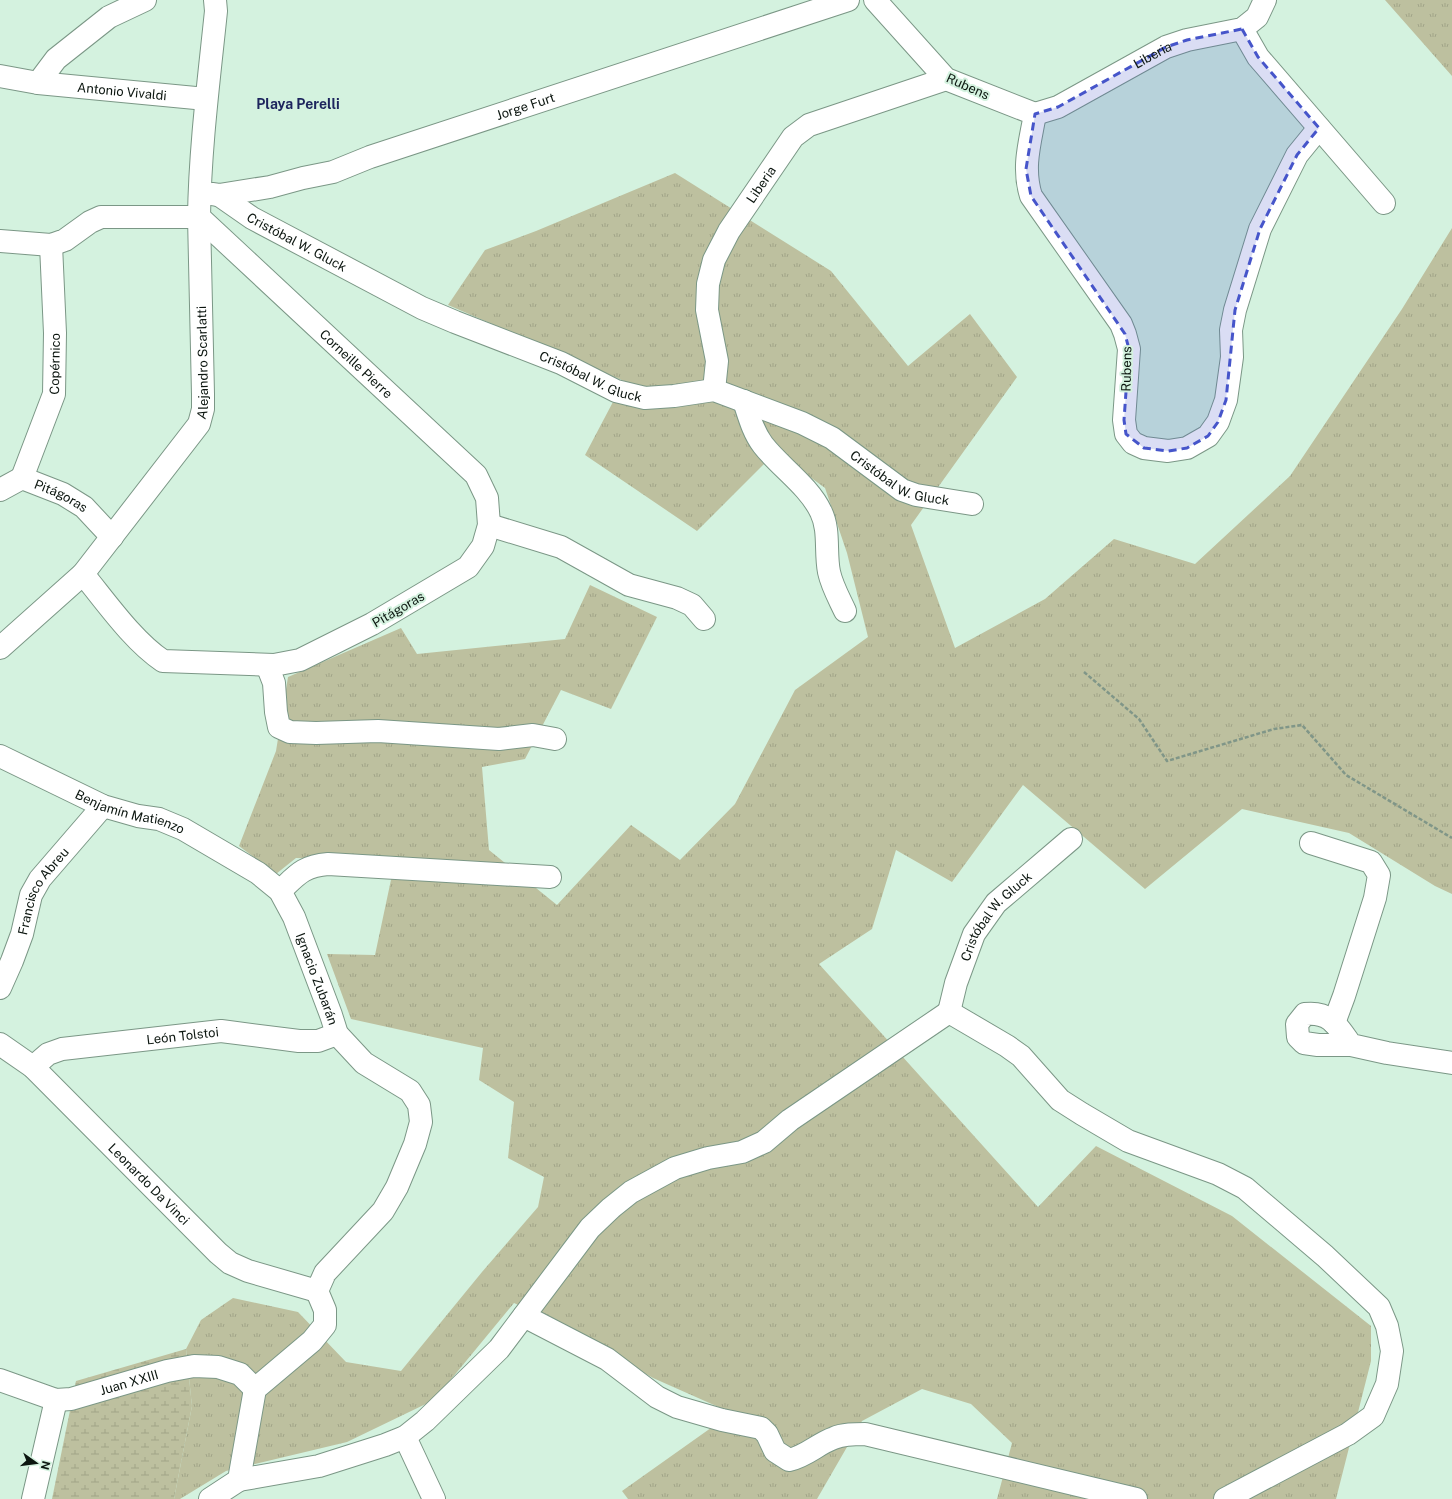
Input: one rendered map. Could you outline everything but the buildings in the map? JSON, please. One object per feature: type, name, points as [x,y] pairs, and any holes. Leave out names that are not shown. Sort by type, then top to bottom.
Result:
[{"type":"street","points":[[38,83],[56,59],[109,17],[145,0]]},
{"type":"street","name":"Alejandro Scarlatti","points":[[0,648],[83,574],[199,424],[202,414],[204,394],[198,216],[209,193],[206,99],[216,10],[215,0]]},
{"type":"street","name":"Jorge Furt","points":[[209,193],[270,187],[332,172],[370,157],[848,0]]},
{"type":"street","name":"Rubens","points":[[875,0],[946,79],[1035,114],[1026,169],[1027,182],[1031,196],[1121,324],[1128,349],[1124,420],[1126,434],[1133,443],[1144,448],[1168,451],[1187,448],[1208,436],[1218,422],[1226,400],[1232,356],[1231,330],[1235,310],[1260,229],[1297,155],[1319,128]]},
{"type":"street","name":"Liberia","points":[[1035,114],[1058,108],[1166,47],[1187,40],[1242,29],[1257,17],[1265,0]]},
{"type":"street","points":[[1242,29],[1258,57],[1384,202]]},
{"type":"street","name":"Antonio Vivaldi","points":[[0,76],[38,83],[206,99]]},
{"type":"street","name":"Liberia","points":[[714,390],[717,361],[707,310],[708,284],[714,260],[729,231],[793,137],[809,125],[946,79]]},
{"type":"street","name":"Cristóbal W. Gluck","points":[[209,193],[252,218],[422,308],[561,363],[616,391],[645,398],[674,396],[714,390],[802,423],[832,438],[902,490],[916,495],[972,504]]},
{"type":"street","points":[[0,241],[51,245],[65,240],[90,222],[101,217],[198,216]]},
{"type":"street","name":"Corneille Pierre","points":[[198,216],[476,475],[487,498],[489,526]]},
{"type":"street","name":"Copérnico","points":[[22,478],[54,394],[54,333],[51,245]]},
{"type":"street","points":[[744,401],[754,431],[763,445],[810,495],[821,511],[824,521],[829,571],[833,587],[845,611]]},
{"type":"street","name":"Pitágoras","points":[[0,490],[22,478],[64,494],[84,507],[112,537]]},
{"type":"street","points":[[489,526],[561,547],[629,585],[677,598],[692,605],[704,619]]},
{"type":"street","name":"Pitágoras","points":[[83,574],[151,652],[163,660],[274,665],[300,660],[372,624],[468,567],[482,546],[489,526]]},
{"type":"street","points":[[267,665],[274,683],[276,712],[279,727],[290,732],[316,733],[378,731],[499,739],[533,735],[555,739]]},
{"type":"street","name":"Benjamín Matienzo","points":[[0,756],[103,806],[138,816],[159,819],[183,829],[258,874]]},
{"type":"street","name":"Francisco Abreu","points":[[0,988],[22,934],[31,895],[40,879],[103,806]]},
{"type":"street","name":"Cristóbal W. Gluck","points":[[949,1012],[956,983],[974,934],[996,904],[1071,839]]},
{"type":"street","points":[[1311,843],[1371,862],[1379,874],[1375,898],[1334,1023]]},
{"type":"street","points":[[280,891],[303,870],[316,865],[328,864],[550,877]]},
{"type":"street","name":"Ignacio Zubarán","points":[[258,874],[280,891],[294,917],[337,1034],[364,1063],[410,1091],[419,1105],[421,1122],[415,1144],[397,1187],[383,1211],[325,1273],[317,1291]]},
{"type":"street","points":[[210,1499],[239,1480],[319,1466],[405,1437],[425,1421],[499,1350],[590,1228],[631,1192],[675,1168],[708,1158],[742,1152],[764,1142],[790,1120],[949,1012],[1007,1046],[1021,1056],[1060,1100],[1082,1114],[1128,1141],[1218,1174],[1245,1188],[1326,1256],[1379,1307],[1387,1326],[1392,1351],[1387,1384],[1373,1416],[1348,1434],[1226,1499]]},
{"type":"street","points":[[1351,1045],[1328,1016],[1316,1013],[1305,1014],[1297,1024],[1298,1037],[1304,1043],[1318,1045],[1351,1045],[1387,1053],[1452,1063]]},
{"type":"street","name":"León Tolstoi","points":[[33,1067],[48,1054],[62,1048],[222,1031],[299,1041],[318,1041],[337,1034]]},
{"type":"street","name":"Leonardo Da Vinci","points":[[0,1044],[33,1067],[218,1253],[230,1263],[248,1271],[317,1291]]},
{"type":"street","points":[[239,1480],[256,1389],[312,1341],[325,1325],[325,1310],[317,1291]]},
{"type":"street","points":[[524,1316],[607,1359],[657,1397],[677,1407],[722,1420],[761,1428],[767,1434],[775,1451],[789,1460],[800,1457],[834,1437],[852,1434],[865,1434],[1136,1499]]},
{"type":"street","name":"Juan XXIII","points":[[0,1380],[56,1400],[71,1399],[167,1371],[194,1366],[218,1367],[240,1374],[256,1389]]},
{"type":"street","points":[[33,1499],[56,1400]]},
{"type":"street","points":[[405,1437],[434,1499]]},
{"type":"path","points":[[1084,672],[1139,719],[1167,761],[1274,729],[1302,725],[1346,774],[1452,838]]},
{"type":"highlighted area","points":[[1242,29],[1258,57],[1319,128],[1297,155],[1260,229],[1235,310],[1226,400],[1218,422],[1208,436],[1187,448],[1168,451],[1144,448],[1126,434],[1124,420],[1129,349],[1125,334],[1031,196],[1026,169],[1035,114],[1058,107],[1166,47],[1187,40]]},
{"type":"green space","points":[[1385,0],[1452,0],[1452,76]]},
{"type":"green space","points":[[675,173],[831,271],[908,366],[970,314],[1017,377],[911,525],[955,648],[1045,599],[1114,539],[1195,564],[1290,476],[1402,309],[1452,228],[1452,894],[1435,886],[1349,833],[1242,809],[1145,889],[1023,785],[952,882],[896,850],[872,929],[819,964],[1038,1207],[1096,1146],[1232,1216],[1371,1326],[1371,1361],[1336,1499],[997,1499],[1012,1443],[971,1404],[922,1389],[862,1421],[817,1499],[628,1499],[622,1491],[732,1413],[653,1378],[555,1322],[514,1303],[434,1400],[347,1442],[226,1471],[180,1499],[174,1499],[192,1406],[186,1349],[201,1320],[233,1298],[298,1312],[346,1362],[401,1371],[482,1272],[538,1207],[544,1177],[508,1158],[514,1102],[479,1080],[483,1048],[351,1019],[327,954],[375,955],[395,861],[296,858],[276,874],[239,846],[276,751],[288,677],[401,628],[417,654],[565,639],[590,585],[657,617],[611,709],[561,690],[525,759],[482,767],[489,850],[557,905],[631,825],[680,860],[735,804],[795,690],[868,637],[847,553],[825,488],[776,452],[697,531],[585,455],[624,381],[448,305],[485,250],[536,231]]},
{"type":"green space","points":[[186,1349],[192,1406],[174,1499],[52,1499],[76,1381]]},
{"type":"district","name":"Playa Perelli","points":[[298,104]]}]
